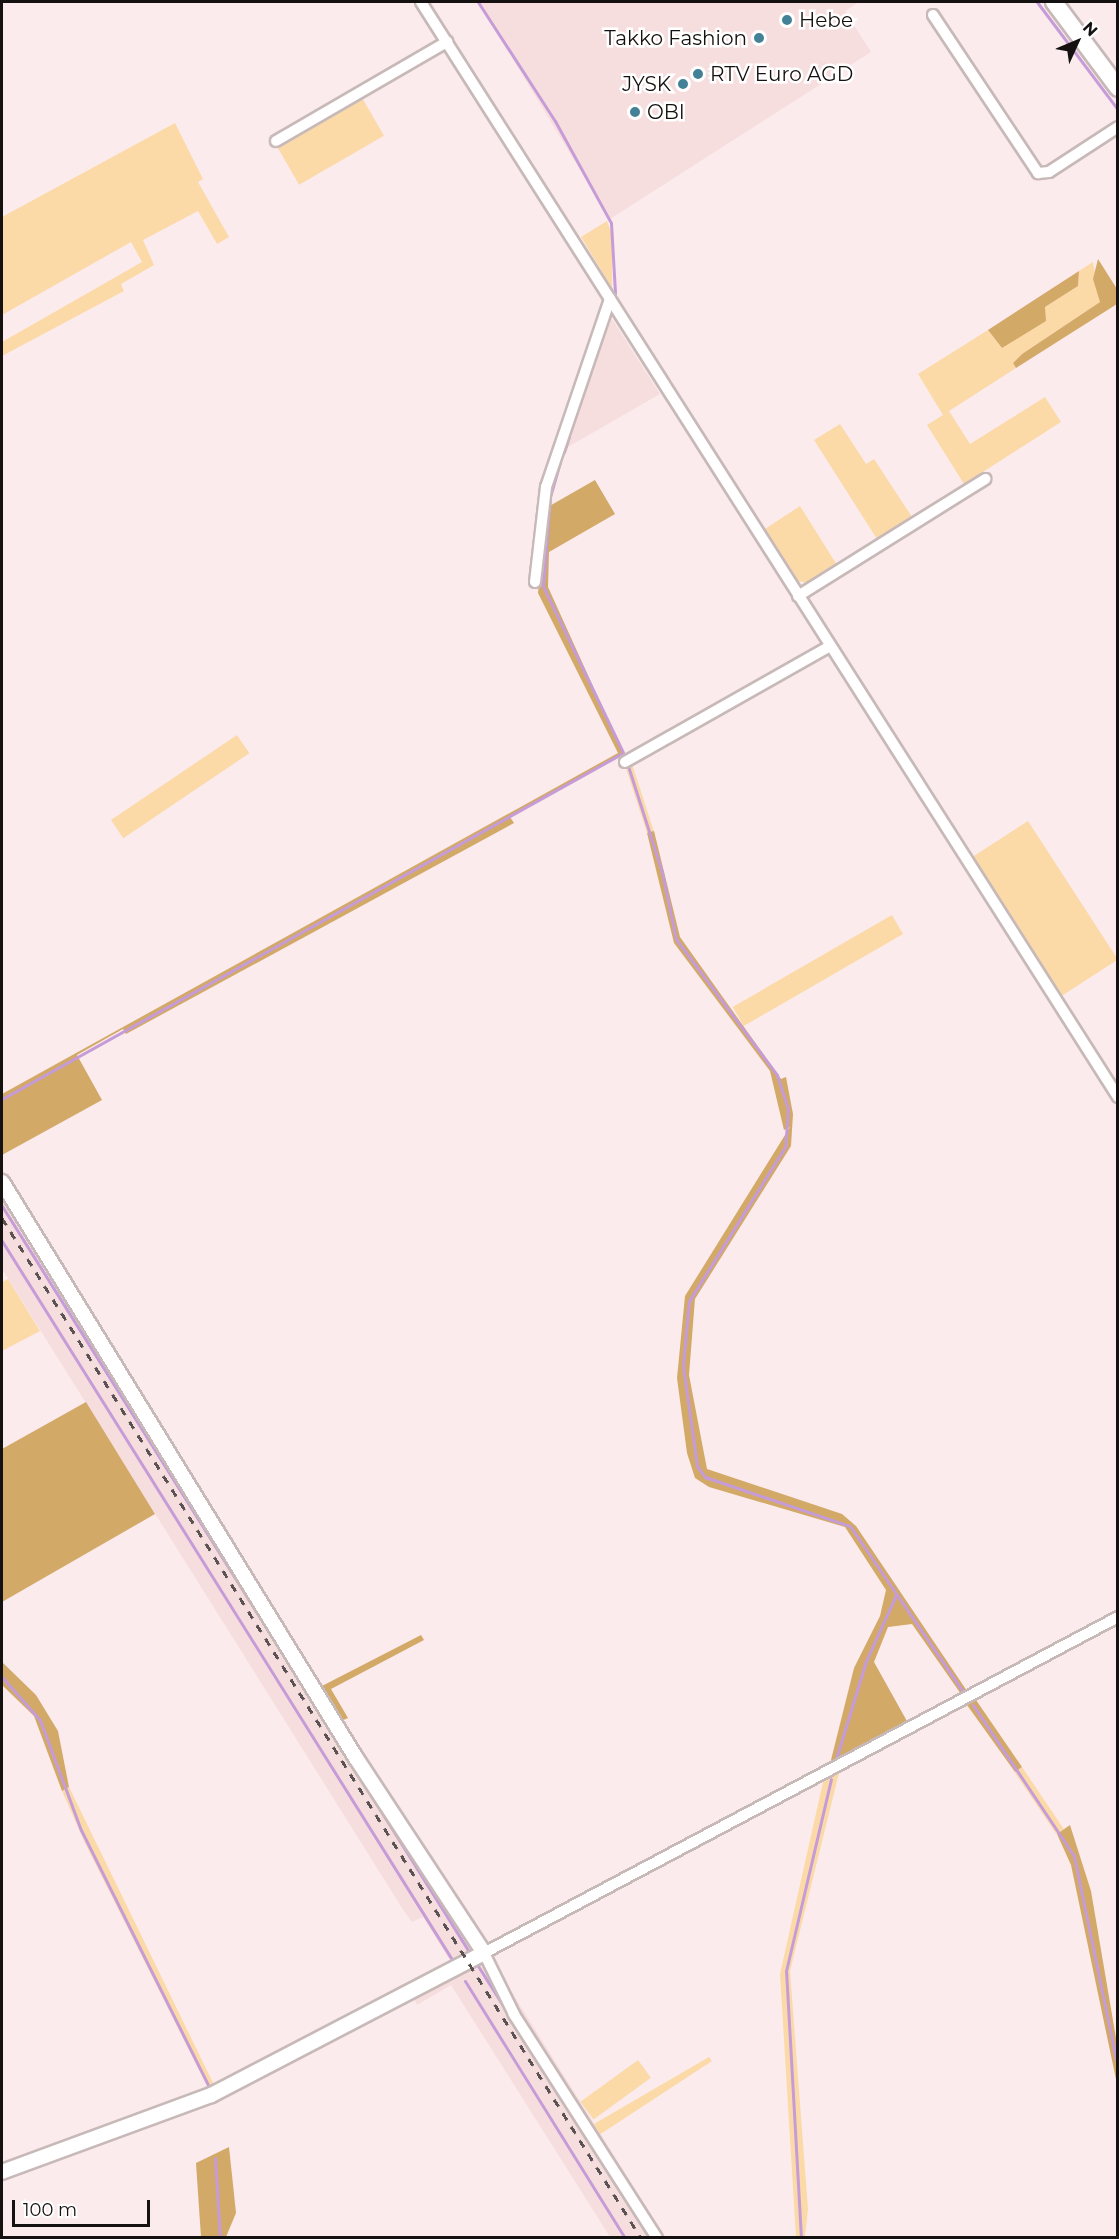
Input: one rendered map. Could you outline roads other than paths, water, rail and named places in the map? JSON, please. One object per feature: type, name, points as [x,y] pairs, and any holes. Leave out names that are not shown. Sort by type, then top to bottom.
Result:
[{"type":"main road","points":[[1054,2],[1118,88]]},
{"type":"street","points":[[421,2],[1118,1097]]},
{"type":"street","points":[[933,15],[1038,173],[1049,172],[1118,127]]},
{"type":"street","points":[[276,141],[447,42]]},
{"type":"street","points":[[535,582],[546,487],[610,299]]},
{"type":"street","points":[[798,596],[985,479]]},
{"type":"street","points":[[625,762],[830,646]]},
{"type":"street","points":[[2,1182],[356,1758],[484,1953],[514,2014],[657,2238]]},
{"type":"street","points":[[2,2172],[211,2096],[1118,1617]]},
{"type":"waterway","points":[[478,2],[555,121],[611,223],[615,293]]},
{"type":"waterway","points":[[1037,2],[1118,110]]},
{"type":"waterway","points":[[564,452],[569,437]]},
{"type":"waterway","points":[[560,462],[550,497],[543,586],[623,752]]},
{"type":"waterway","points":[[2,1099],[623,753]]},
{"type":"waterway","points":[[628,766],[662,872],[676,939],[777,1075],[788,1108],[785,1147],[689,1301],[683,1366],[697,1466],[705,1477],[850,1526],[964,1693]]},
{"type":"waterway","points":[[2,1206],[468,1950]]},
{"type":"waterway","points":[[2,1241],[453,1961]]},
{"type":"waterway","points":[[836,1759],[866,1661],[896,1595]]},
{"type":"waterway","points":[[2,1677],[40,1720],[81,1830],[209,2087]]},
{"type":"waterway","points":[[973,1705],[1074,1856],[1118,2069]]},
{"type":"waterway","points":[[801,2238],[786,1971],[831,1779]]},
{"type":"waterway","points":[[478,1966],[511,2018]]},
{"type":"waterway","points":[[465,1981],[625,2238]]},
{"type":"waterway","points":[[564,2102],[650,2238]]},
{"type":"waterway","points":[[215,2158],[220,2238]]},
{"type":"railway","points":[[2,1218],[641,2238]]},
{"type":"place","name":"Hebe","points":[[787,20]]},
{"type":"place","name":"Takko Fashion","points":[[759,38]]},
{"type":"place","name":"RTV Euro AGD","points":[[698,74]]},
{"type":"place","name":"JYSK","points":[[683,84]]},
{"type":"place","name":"OBI","points":[[635,112]]}]
